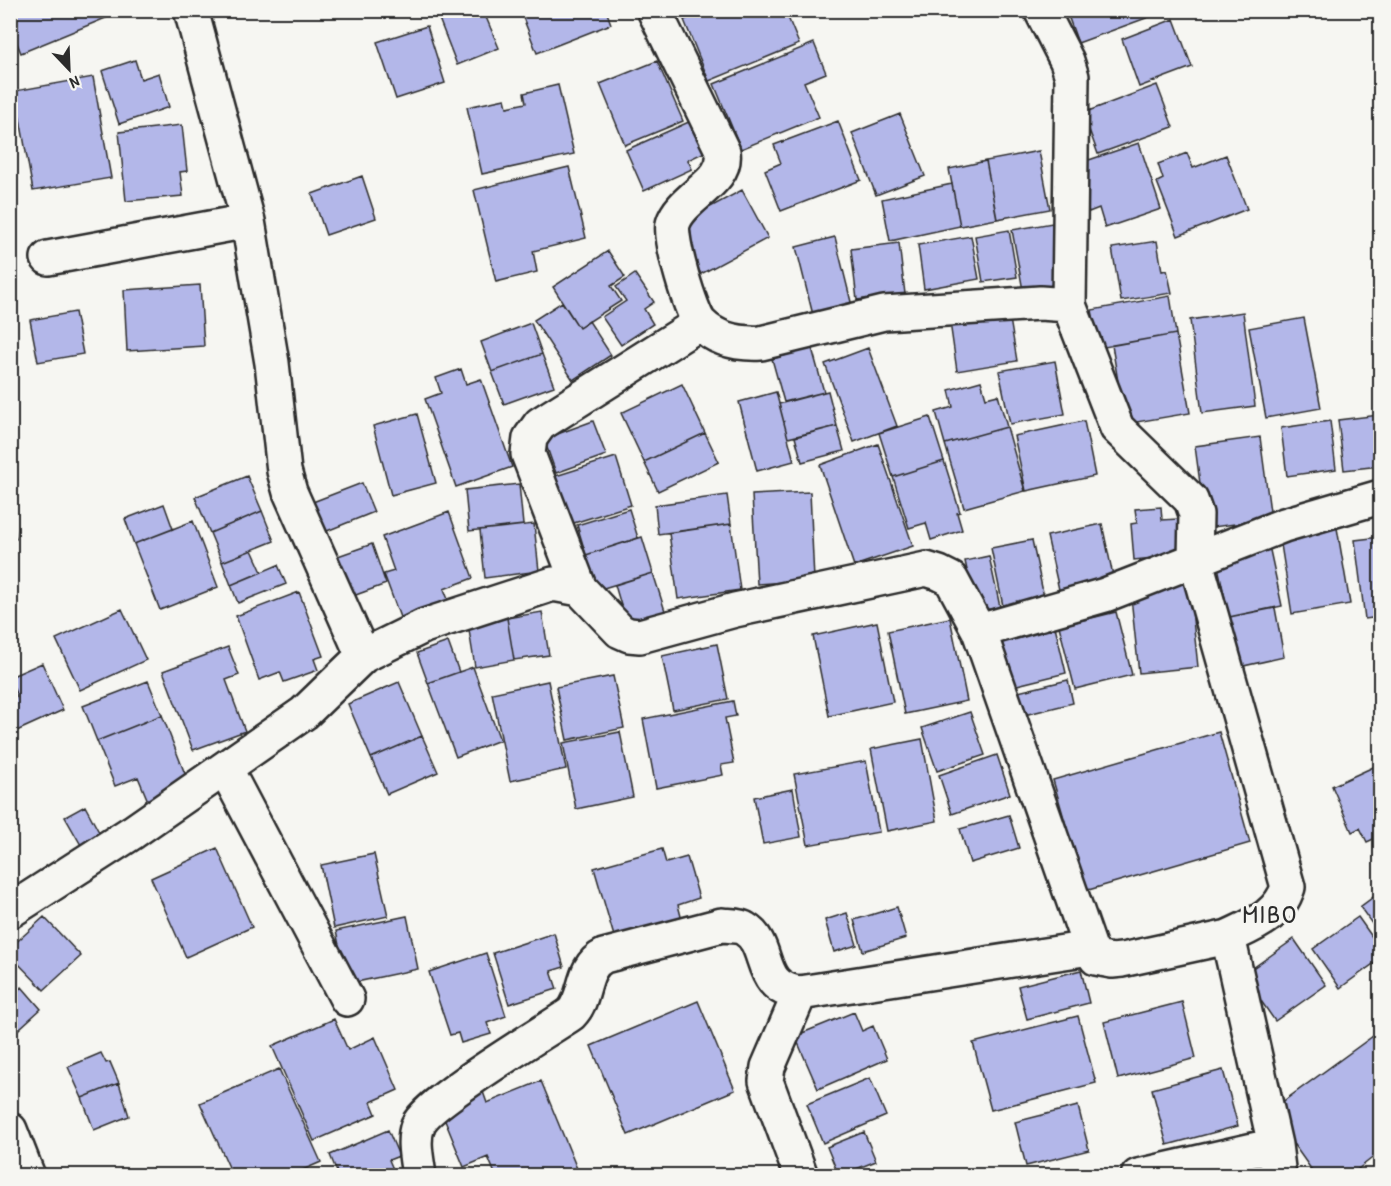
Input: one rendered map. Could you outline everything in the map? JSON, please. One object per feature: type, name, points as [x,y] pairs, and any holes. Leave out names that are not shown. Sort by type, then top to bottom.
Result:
[{"type":"street","points":[[191,10],[248,221],[272,363],[284,471],[290,492],[363,656]]},
{"type":"street","points":[[654,10],[721,144],[724,159],[720,172],[680,209],[672,227],[673,248],[700,323],[713,334],[730,340],[761,343],[884,313],[1040,303],[1069,305]]},
{"type":"street","points":[[700,323],[540,424],[530,438],[528,454],[580,590],[620,631],[640,636],[735,610],[926,569],[939,573],[951,579],[979,631],[1090,948],[1096,958],[1112,961],[1228,937],[1267,918],[1284,900],[1288,887],[1195,558],[1196,514],[1191,500],[1117,428],[1069,305],[1072,78],[1067,60],[1041,10]]},
{"type":"street","points":[[48,258],[248,221]]},
{"type":"street","points":[[979,631],[1104,595],[1284,525],[1380,497]]},
{"type":"street","points":[[10,911],[133,832],[304,713],[363,656],[424,626],[534,589],[553,584],[580,590]]},
{"type":"street","points":[[225,768],[347,999]]},
{"type":"street","points":[[419,1176],[415,1138],[421,1118],[428,1110],[571,1014],[582,997],[587,973],[597,960],[604,956],[722,926],[735,926],[745,929],[753,936],[773,981],[780,988],[800,993],[1090,948]]},
{"type":"street","points":[[1138,1176],[1277,1160],[1228,937]]},
{"type":"street","points":[[800,993],[768,1067],[766,1081],[801,1176]]},
{"type":"street","points":[[10,1130],[28,1176]]},
{"type":"building","points":[[10,10],[125,10],[21,53],[10,26]]},
{"type":"building","points":[[483,10],[499,48],[457,65],[436,11]]},
{"type":"building","points":[[520,10],[606,10],[611,24],[537,53]]},
{"type":"building","points":[[708,10],[785,10],[799,44],[709,81],[684,20]]},
{"type":"building","points":[[1066,10],[1168,10],[1078,43]]},
{"type":"building","points":[[1174,19],[1192,67],[1139,87],[1122,39]]},
{"type":"building","points":[[427,26],[445,83],[396,99],[377,42]]},
{"type":"building","points":[[814,43],[826,73],[804,82],[819,117],[741,149],[714,84]]},
{"type":"building","points":[[135,60],[141,79],[159,73],[169,107],[119,124],[102,71]]},
{"type":"building","points":[[657,61],[683,121],[625,145],[600,84]]},
{"type":"building","points":[[93,77],[111,178],[33,191],[15,91]]},
{"type":"building","points":[[558,85],[574,154],[482,174],[467,107],[505,99],[507,107],[526,103],[524,93]]},
{"type":"building","points":[[1157,85],[1173,127],[1098,154],[1083,113]]},
{"type":"building","points":[[900,114],[925,176],[876,195],[852,133]]},
{"type":"building","points":[[691,121],[705,152],[688,160],[692,169],[644,191],[626,150]]},
{"type":"building","points":[[838,121],[861,180],[781,211],[765,170],[781,163],[774,145]]},
{"type":"building","points":[[182,125],[187,171],[180,172],[183,196],[126,201],[119,132]]},
{"type":"building","points":[[1139,143],[1161,209],[1105,228],[1099,208],[1089,212],[1078,181],[1088,177],[1083,162]]},
{"type":"building","points":[[1039,151],[1050,209],[997,219],[986,161]]},
{"type":"building","points":[[1187,153],[1193,168],[1226,155],[1247,209],[1178,236],[1157,182],[1163,179],[1158,164]]},
{"type":"building","points":[[986,161],[997,219],[960,226],[949,169]]},
{"type":"building","points":[[569,167],[586,238],[533,251],[537,272],[496,282],[474,190]]},
{"type":"building","points":[[362,176],[376,218],[326,235],[312,194]]},
{"type":"building","points":[[952,184],[960,226],[890,241],[882,199]]},
{"type":"building","points":[[742,190],[768,238],[701,274],[675,226]]},
{"type":"building","points":[[1052,223],[1064,289],[1024,296],[1012,230]]},
{"type":"building","points":[[1009,230],[1017,277],[983,282],[975,236]]},
{"type":"building","points":[[971,236],[979,279],[924,289],[918,245]]},
{"type":"building","points":[[835,237],[852,306],[813,315],[796,247]]},
{"type":"building","points":[[1157,241],[1162,271],[1167,270],[1172,293],[1121,301],[1112,248]]},
{"type":"building","points":[[899,243],[905,294],[857,300],[851,249]]},
{"type":"building","points":[[608,251],[625,277],[611,286],[621,301],[579,328],[553,287]]},
{"type":"building","points":[[635,274],[654,302],[644,309],[653,324],[621,345],[602,317],[626,301],[616,287]]},
{"type":"building","points":[[200,285],[204,346],[127,351],[124,290]]},
{"type":"building","points":[[1170,296],[1176,334],[1099,348],[1092,310]]},
{"type":"building","points":[[562,302],[579,328],[589,321],[611,355],[573,380],[534,320]]},
{"type":"building","points":[[75,312],[83,354],[38,362],[30,320]]},
{"type":"building","points":[[1243,312],[1255,406],[1202,413],[1190,320]]},
{"type":"building","points":[[1009,313],[1017,361],[957,371],[950,322]]},
{"type":"building","points":[[1304,318],[1321,408],[1266,418],[1249,328]]},
{"type":"building","points":[[531,323],[542,354],[492,372],[481,342]]},
{"type":"building","points":[[1176,334],[1190,413],[1125,424],[1112,345]]},
{"type":"building","points":[[812,348],[824,392],[784,402],[772,359]]},
{"type":"building","points":[[868,348],[897,426],[854,442],[825,364]]},
{"type":"building","points":[[542,354],[554,386],[504,404],[492,372]]},
{"type":"building","points":[[1055,361],[1065,414],[1010,424],[999,371]]},
{"type":"building","points":[[461,369],[466,384],[481,379],[512,467],[456,487],[425,399],[441,393],[436,378]]},
{"type":"building","points":[[981,381],[986,398],[998,395],[1007,427],[945,444],[936,412],[953,407],[949,390]]},
{"type":"building","points":[[682,384],[705,433],[644,462],[621,413]]},
{"type":"building","points":[[828,391],[837,426],[788,438],[779,404]]},
{"type":"building","points":[[776,392],[794,461],[757,471],[739,402]]},
{"type":"building","points":[[417,414],[436,483],[391,495],[373,426]]},
{"type":"building","points":[[1379,415],[1380,466],[1344,470],[1338,420]]},
{"type":"building","points":[[930,417],[944,461],[893,477],[879,433]]},
{"type":"building","points":[[593,421],[606,455],[556,473],[544,439]]},
{"type":"building","points":[[1084,421],[1095,476],[1026,491],[1014,436]]},
{"type":"building","points":[[1330,421],[1336,469],[1287,476],[1281,428]]},
{"type":"building","points":[[837,426],[844,451],[802,462],[795,437]]},
{"type":"building","points":[[1007,427],[1025,491],[964,508],[945,444]]},
{"type":"building","points":[[705,433],[719,462],[658,491],[644,462]]},
{"type":"building","points":[[1260,437],[1271,519],[1206,528],[1195,446]]},
{"type":"building","points":[[878,444],[913,546],[854,566],[820,465]]},
{"type":"building","points":[[616,457],[631,505],[558,528],[543,480]]},
{"type":"building","points":[[944,461],[960,512],[957,513],[962,530],[931,540],[926,523],[909,528],[893,477]]},
{"type":"building","points":[[247,476],[262,511],[210,533],[195,497]]},
{"type":"building","points":[[362,483],[374,512],[317,535],[305,505]]},
{"type":"building","points":[[519,484],[523,525],[469,531],[465,490]]},
{"type":"building","points":[[810,492],[814,580],[757,584],[752,495]]},
{"type":"building","points":[[727,495],[731,524],[658,534],[655,505]]},
{"type":"building","points":[[164,504],[173,529],[134,544],[125,519]]},
{"type":"building","points":[[10,505],[16,539],[10,540]]},
{"type":"building","points":[[1161,507],[1162,520],[1178,519],[1181,555],[1134,560],[1131,524],[1137,523],[1135,509]]},
{"type":"building","points":[[629,509],[638,538],[586,555],[577,525]]},
{"type":"building","points":[[262,511],[274,541],[222,562],[210,533]]},
{"type":"building","points":[[449,512],[473,578],[444,589],[449,602],[401,620],[384,574],[394,571],[382,537]]},
{"type":"building","points":[[193,521],[218,587],[160,610],[134,544]]},
{"type":"building","points":[[534,524],[539,571],[485,578],[480,530]]},
{"type":"building","points":[[731,524],[740,590],[678,599],[669,533]]},
{"type":"building","points":[[1102,524],[1114,580],[1062,603],[1047,536]]},
{"type":"building","points":[[1337,528],[1350,604],[1292,614],[1280,538]]},
{"type":"building","points":[[642,537],[653,573],[597,590],[586,555]]},
{"type":"building","points":[[1380,537],[1380,617],[1365,619],[1355,540]]},
{"type":"building","points":[[1032,540],[1044,597],[1003,606],[991,548]]},
{"type":"building","points":[[1268,541],[1282,606],[1229,617],[1215,553]]},
{"type":"building","points":[[372,544],[386,584],[353,596],[338,556]]},
{"type":"building","points":[[252,550],[262,572],[231,585],[222,562]]},
{"type":"building","points":[[989,556],[1000,607],[976,612],[965,561]]},
{"type":"building","points":[[278,565],[286,584],[238,603],[231,585]]},
{"type":"building","points":[[653,573],[666,614],[627,626],[615,585]]},
{"type":"building","points":[[1189,582],[1198,667],[1139,673],[1130,588]]},
{"type":"building","points":[[299,592],[323,656],[314,659],[318,670],[284,682],[280,672],[259,680],[236,616]]},
{"type":"building","points":[[1275,608],[1284,657],[1239,667],[1229,617]]},
{"type":"building","points":[[122,609],[146,660],[80,690],[56,639]]},
{"type":"building","points":[[542,612],[549,655],[514,660],[507,618]]},
{"type":"building","points":[[1116,612],[1132,675],[1075,689],[1059,626]]},
{"type":"building","points":[[507,618],[514,660],[475,667],[468,624]]},
{"type":"building","points":[[950,618],[967,701],[905,714],[888,631]]},
{"type":"building","points":[[877,622],[893,702],[829,716],[813,636]]},
{"type":"building","points":[[1054,622],[1066,673],[1013,686],[1000,635]]},
{"type":"building","points":[[448,642],[459,672],[428,683],[417,653]]},
{"type":"building","points":[[717,644],[728,699],[673,710],[662,656]]},
{"type":"building","points":[[228,647],[239,675],[226,680],[245,731],[193,750],[163,671]]},
{"type":"building","points":[[42,663],[63,710],[10,734],[10,700],[17,697],[10,677]]},
{"type":"building","points":[[473,667],[500,740],[456,757],[428,683]]},
{"type":"building","points":[[613,676],[624,728],[567,740],[556,687]]},
{"type":"building","points":[[1068,680],[1073,703],[1020,716],[1014,693]]},
{"type":"building","points":[[148,681],[162,715],[97,741],[83,706]]},
{"type":"building","points":[[548,681],[566,769],[510,781],[492,693]]},
{"type":"building","points":[[399,682],[422,736],[371,758],[348,704]]},
{"type":"building","points":[[733,701],[736,716],[725,718],[734,763],[721,765],[723,775],[656,788],[643,719]]},
{"type":"building","points":[[970,712],[985,755],[937,771],[922,728]]},
{"type":"building","points":[[162,715],[189,784],[148,801],[138,777],[115,786],[97,741]]},
{"type":"building","points":[[620,732],[633,797],[576,809],[563,743]]},
{"type":"building","points":[[1219,732],[1250,843],[1085,891],[1053,780]]},
{"type":"building","points":[[422,736],[438,772],[387,794],[371,758]]},
{"type":"building","points":[[922,739],[937,821],[887,831],[871,749]]},
{"type":"building","points":[[997,755],[1010,794],[952,814],[939,775]]},
{"type":"building","points":[[866,761],[879,832],[808,845],[794,774]]},
{"type":"building","points":[[1380,764],[1380,836],[1367,842],[1360,828],[1352,832],[1332,786]]},
{"type":"building","points":[[793,789],[801,837],[763,844],[754,797]]},
{"type":"building","points":[[85,806],[100,834],[81,845],[65,817]]},
{"type":"building","points":[[1009,815],[1019,848],[970,863],[960,829]]},
{"type":"building","points":[[217,848],[252,927],[186,957],[151,878]]},
{"type":"building","points":[[662,849],[666,863],[687,857],[699,898],[678,905],[683,924],[616,943],[594,868]]},
{"type":"building","points":[[374,854],[388,916],[334,928],[321,865]]},
{"type":"building","points":[[1380,892],[1380,935],[1360,907]]},
{"type":"building","points":[[897,907],[906,938],[863,951],[854,920]]},
{"type":"building","points":[[847,913],[857,945],[834,952],[825,920]]},
{"type":"building","points":[[407,916],[418,969],[347,984],[336,931]]},
{"type":"building","points":[[44,917],[81,956],[44,990],[10,955],[10,948]]},
{"type":"building","points":[[1358,917],[1380,948],[1380,959],[1340,988],[1313,949]]},
{"type":"building","points":[[554,933],[564,967],[551,971],[557,989],[509,1004],[493,953]]},
{"type":"building","points":[[1294,939],[1326,985],[1275,1021],[1243,975]]},
{"type":"building","points":[[486,953],[506,1016],[487,1023],[491,1034],[461,1043],[458,1033],[450,1035],[429,972]]},
{"type":"building","points":[[1081,970],[1089,1003],[1027,1019],[1018,986]]},
{"type":"building","points":[[22,987],[41,1009],[10,1037],[10,998]]},
{"type":"building","points":[[698,1001],[735,1090],[628,1135],[591,1046]]},
{"type":"building","points":[[1182,1002],[1196,1058],[1118,1079],[1104,1022]]},
{"type":"building","points":[[854,1012],[862,1031],[873,1026],[887,1059],[818,1089],[795,1036]]},
{"type":"building","points":[[1078,1016],[1096,1083],[991,1110],[973,1043]]},
{"type":"building","points":[[334,1019],[348,1050],[375,1037],[398,1090],[371,1102],[376,1114],[314,1141],[272,1046]]},
{"type":"building","points":[[1380,1031],[1380,1152],[1349,1176],[1316,1176],[1270,1111]]},
{"type":"building","points":[[101,1053],[106,1063],[110,1062],[119,1083],[82,1098],[68,1067]]},
{"type":"building","points":[[279,1069],[321,1162],[289,1176],[233,1176],[200,1103]]},
{"type":"building","points":[[1223,1070],[1238,1126],[1167,1145],[1152,1089]]},
{"type":"building","points":[[870,1078],[886,1116],[823,1143],[807,1104]]},
{"type":"building","points":[[541,1081],[580,1176],[496,1176],[488,1157],[464,1167],[439,1106],[482,1089],[487,1103]]},
{"type":"building","points":[[119,1083],[129,1116],[94,1130],[82,1098]]},
{"type":"building","points":[[1078,1106],[1089,1150],[1026,1166],[1015,1122]]},
{"type":"building","points":[[388,1130],[399,1156],[389,1160],[396,1176],[328,1176],[337,1172],[330,1155]]},
{"type":"building","points":[[864,1132],[876,1161],[839,1176],[827,1147]]},
{"type":"district","name":"MIBO","points":[[1270,913]]}]
